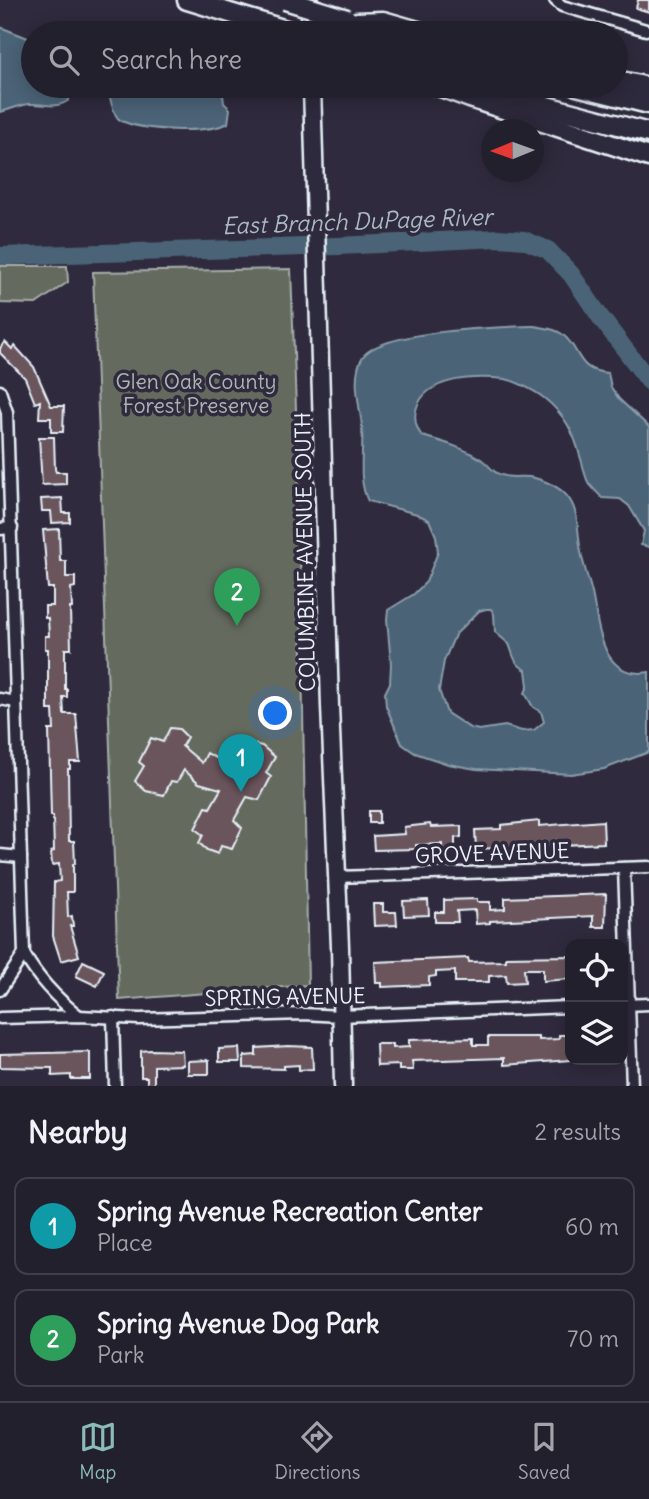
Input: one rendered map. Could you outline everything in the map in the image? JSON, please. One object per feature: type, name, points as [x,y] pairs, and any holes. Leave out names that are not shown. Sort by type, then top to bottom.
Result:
[{"type":"highway","points":[[187,0],[254,21]]},
{"type":"highway","points":[[285,0],[352,21],[383,21]]},
{"type":"highway","points":[[628,83],[649,87]]},
{"type":"highway","points":[[470,98],[649,157]]},
{"type":"highway","points":[[516,98],[649,133]]},
{"type":"highway","points":[[625,98],[649,104]]},
{"type":"main road","points":[[309,0],[310,21]]},
{"type":"main road","name":"COLUMBINE AVENUE SOUTH","points":[[312,98],[343,1086]]},
{"type":"street","points":[[555,0],[562,6],[614,21]]},
{"type":"street","points":[[628,25],[646,30]]},
{"type":"street","points":[[0,391],[7,412],[12,528],[23,954],[55,997],[79,1016]]},
{"type":"street","points":[[0,528],[12,528]]},
{"type":"street","points":[[0,699],[16,702]]},
{"type":"street","points":[[0,855],[21,857]]},
{"type":"street","name":"GROVE AVENUE","points":[[336,877],[649,867]]},
{"type":"street","points":[[624,868],[626,1002]]},
{"type":"street","points":[[0,990],[23,954]]},
{"type":"street","points":[[628,1005],[649,1004]]},
{"type":"street","name":"SPRING AVENUE","points":[[0,1018],[340,1016],[565,1007]]},
{"type":"street","points":[[113,1017],[115,1086]]},
{"type":"street","points":[[628,1032],[632,1086]]},
{"type":"green space","points":[[0,266],[67,266],[68,282],[36,304],[0,303]]},
{"type":"green space","name":"Glen Oak County Forest Preserve","points":[[291,269],[299,493],[308,985],[119,1000],[93,272]]},
{"type":"water","points":[[0,27],[21,35],[21,98],[69,100],[54,105],[26,105],[0,112]]},
{"type":"water","points":[[110,98],[223,98],[230,109],[228,123],[190,130],[142,127],[120,120]]},
{"type":"water","points":[[534,326],[562,334],[584,364],[608,373],[611,387],[619,399],[649,427],[649,547],[641,545],[644,531],[629,506],[620,499],[602,498],[590,484],[585,476],[575,439],[567,424],[551,404],[531,389],[505,379],[466,379],[440,384],[421,399],[415,417],[422,436],[467,451],[501,475],[537,479],[563,492],[572,504],[576,517],[582,558],[605,648],[620,668],[633,672],[649,672],[649,752],[604,769],[571,774],[476,769],[448,764],[415,753],[402,744],[386,706],[385,693],[390,683],[391,664],[388,610],[414,594],[426,582],[438,552],[436,536],[429,520],[417,514],[368,501],[362,474],[362,427],[357,374],[362,358],[373,349],[391,341],[415,336],[470,329]],"holes":[[[491,609],[495,632],[509,644],[516,662],[526,670],[528,686],[525,693],[533,707],[541,712],[544,722],[534,730],[522,731],[505,726],[479,730],[470,728],[447,713],[439,690],[444,661],[455,635],[479,611]]]},
{"type":"water","points":[[626,350],[649,375],[649,393]]},
{"type":"building","points":[[638,0],[649,0],[649,12],[636,8]]},
{"type":"building","points":[[5,342],[12,349],[15,346],[34,367],[51,406],[64,406],[63,432],[51,432],[51,418],[39,418],[40,401],[35,403],[25,378],[0,353]]},
{"type":"building","points":[[39,437],[54,437],[55,469],[56,472],[66,472],[66,484],[42,485]]},
{"type":"building","points":[[62,498],[63,513],[70,513],[70,522],[52,523],[51,511],[42,511],[41,499]]},
{"type":"building","points":[[59,529],[60,561],[66,561],[66,577],[75,577],[75,587],[71,588],[71,649],[65,649],[67,697],[63,697],[64,714],[76,714],[80,762],[70,762],[68,769],[69,841],[74,841],[75,864],[73,892],[67,892],[68,917],[72,916],[73,926],[70,926],[79,956],[61,961],[53,936],[54,882],[60,881],[59,864],[52,865],[51,852],[54,851],[49,730],[54,730],[53,710],[48,710],[48,649],[45,649],[45,636],[49,636],[45,606],[53,606],[53,588],[48,588],[43,530]]},
{"type":"building","points":[[170,728],[179,729],[187,737],[182,746],[202,763],[207,753],[229,765],[233,756],[239,758],[247,743],[262,746],[275,757],[266,773],[271,777],[259,800],[247,797],[234,820],[242,828],[232,849],[221,846],[218,854],[207,850],[199,843],[203,835],[195,829],[206,807],[210,808],[221,789],[199,783],[184,770],[177,782],[171,781],[164,795],[146,791],[135,781],[144,766],[139,762],[151,738],[163,742]]},
{"type":"building","points":[[369,811],[379,811],[379,823],[369,823]]},
{"type":"building","points":[[539,821],[539,826],[603,821],[604,843],[476,849],[475,830],[501,829],[501,825]]},
{"type":"building","points":[[430,824],[431,827],[461,826],[461,837],[455,838],[455,849],[442,850],[442,844],[416,845],[416,849],[374,850],[373,836],[405,834],[404,827]]},
{"type":"building","points":[[606,894],[605,927],[593,927],[593,916],[476,924],[475,910],[457,911],[458,922],[435,922],[435,912],[444,912],[444,900],[477,899],[477,902],[490,902],[490,910],[505,909],[505,898]]},
{"type":"building","points":[[428,900],[429,915],[404,916],[403,901]]},
{"type":"building","points":[[373,904],[383,904],[383,912],[396,912],[397,925],[374,926]]},
{"type":"building","points":[[565,956],[565,979],[543,981],[543,969],[524,969],[525,982],[507,983],[506,975],[489,976],[489,982],[455,982],[455,971],[436,972],[436,976],[429,977],[429,985],[382,987],[382,983],[376,983],[375,962],[468,958],[469,962],[506,961],[506,957]]},
{"type":"building","points":[[83,961],[104,971],[97,986],[76,976]]},
{"type":"building","points":[[559,1035],[565,1035],[565,1060],[504,1065],[504,1058],[412,1061],[413,1070],[399,1070],[399,1065],[377,1066],[376,1044],[393,1044],[393,1048],[409,1047],[409,1040],[473,1038],[473,1045],[488,1045],[488,1037],[559,1039]]},
{"type":"building","points":[[312,1047],[313,1069],[299,1070],[299,1065],[284,1066],[284,1069],[244,1068],[244,1056],[256,1055],[256,1048]]},
{"type":"building","points":[[239,1048],[240,1062],[219,1062],[219,1049]]},
{"type":"building","points":[[141,1051],[182,1051],[183,1065],[154,1066],[154,1086],[147,1086],[147,1077],[141,1077]]},
{"type":"building","points":[[90,1052],[90,1079],[71,1079],[71,1075],[52,1076],[52,1068],[0,1067],[0,1054]]},
{"type":"building","points":[[209,1060],[209,1074],[188,1074],[188,1061]]},
{"type":"waterway","name":"East Branch DuPage River","points":[[0,256],[338,246],[499,238],[524,240],[548,250],[571,274],[649,381]]},
{"type":"place","name":"Spring Avenue Dog Park","points":[[237,626]]},
{"type":"place","name":"Spring Avenue Recreation Center","points":[[241,792]]}]
